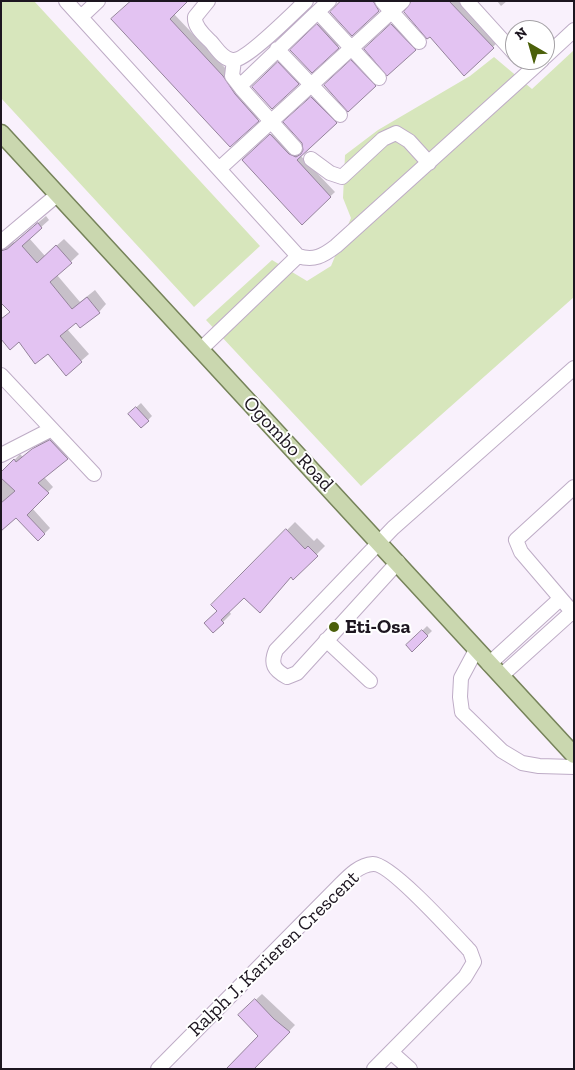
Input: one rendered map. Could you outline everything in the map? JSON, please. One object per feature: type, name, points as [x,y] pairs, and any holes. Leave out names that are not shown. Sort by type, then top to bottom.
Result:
[{"type":"main road","name":"Ogombo Road","points":[[1,133],[200,350],[380,542],[476,650],[574,755]]},
{"type":"street","points":[[66,1],[298,256],[314,259],[325,254],[530,71]]},
{"type":"street","points":[[81,17],[98,1]]},
{"type":"street","points":[[208,1],[195,17],[196,25],[222,54],[228,59],[234,60],[247,53],[306,1]]},
{"type":"street","points":[[242,89],[243,83],[329,1]]},
{"type":"street","points":[[382,1],[420,42]]},
{"type":"street","points":[[219,169],[403,1]]},
{"type":"street","points":[[467,1],[505,43]]},
{"type":"street","points":[[318,12],[379,78]]},
{"type":"street","points":[[555,48],[574,30]]},
{"type":"street","points":[[278,49],[340,115]]},
{"type":"street","points":[[234,60],[232,76],[270,122],[295,148]]},
{"type":"street","points":[[311,159],[330,173],[342,177],[383,139],[396,133],[409,141],[429,163]]},
{"type":"street","points":[[1,242],[57,195]]},
{"type":"street","points":[[200,350],[298,256]]},
{"type":"street","points":[[398,562],[297,673],[287,677],[272,665],[272,659],[276,650],[380,542],[574,368]]},
{"type":"street","points":[[1,375],[50,430],[94,474]]},
{"type":"street","points":[[1,455],[50,430]]},
{"type":"street","points":[[501,676],[573,613],[521,552],[516,540],[574,487]]},
{"type":"street","points":[[489,664],[560,599]]},
{"type":"street","points":[[326,640],[370,681]]},
{"type":"street","points":[[476,650],[461,678],[460,697],[462,712],[502,751],[522,763],[546,767],[574,767]]},
{"type":"street","name":"Ralph J. Karieren Crescent","points":[[164,1067],[338,887],[361,868],[370,864],[383,866],[398,878],[470,950],[474,962],[465,977],[374,1069]]},
{"type":"street","points":[[392,1052],[410,1069]]},
{"type":"green space","points":[[1,1],[34,1],[260,246],[194,307],[1,98]]},
{"type":"green space","points":[[574,50],[574,297],[361,486],[206,320],[272,260],[307,281],[331,266],[351,218],[343,198],[345,155],[378,130],[470,76],[494,57],[505,66],[505,70],[509,70],[532,89],[552,70],[555,70],[555,68]]},
{"type":"building","points":[[131,1],[188,1],[170,19],[223,76],[235,94],[259,121],[230,147],[111,19]]},
{"type":"building","points":[[341,1],[373,1],[379,11],[352,36],[330,12]]},
{"type":"building","points":[[412,1],[449,1],[494,48],[464,76],[430,37],[427,39],[404,12]]},
{"type":"building","points":[[317,24],[339,48],[312,73],[290,50]]},
{"type":"building","points":[[391,24],[416,50],[387,76],[364,49]]},
{"type":"building","points":[[351,60],[376,86],[348,112],[324,85]]},
{"type":"building","points":[[278,62],[299,84],[272,109],[252,87]]},
{"type":"building","points":[[311,97],[337,123],[297,160],[331,197],[302,225],[242,160],[270,134],[289,154],[296,157],[301,154],[303,150],[302,143],[283,122]]},
{"type":"building","points":[[38,223],[42,228],[22,246],[37,263],[56,245],[72,263],[50,282],[72,309],[87,297],[100,313],[80,328],[76,323],[60,336],[82,362],[66,376],[48,354],[35,364],[19,342],[10,350],[1,339],[1,319],[10,312],[1,303],[1,251],[7,249]]},
{"type":"building","points":[[136,407],[149,421],[141,428],[128,414]]},
{"type":"building","points":[[50,440],[68,459],[38,483],[49,493],[27,515],[45,534],[38,541],[16,518],[1,531],[1,503],[15,491],[1,478],[1,472],[14,459],[16,462],[32,449]]},
{"type":"building","points":[[286,529],[305,549],[308,546],[318,556],[293,580],[291,577],[260,613],[244,598],[221,620],[224,623],[213,633],[204,623],[217,611],[211,605]]},
{"type":"building","points":[[422,630],[428,636],[412,652],[406,645]]},
{"type":"building","points":[[255,999],[274,1019],[290,1032],[254,1069],[226,1069],[258,1036],[238,1015]]},
{"type":"place","name":"Eti-Osa","points":[[334,627]]}]
